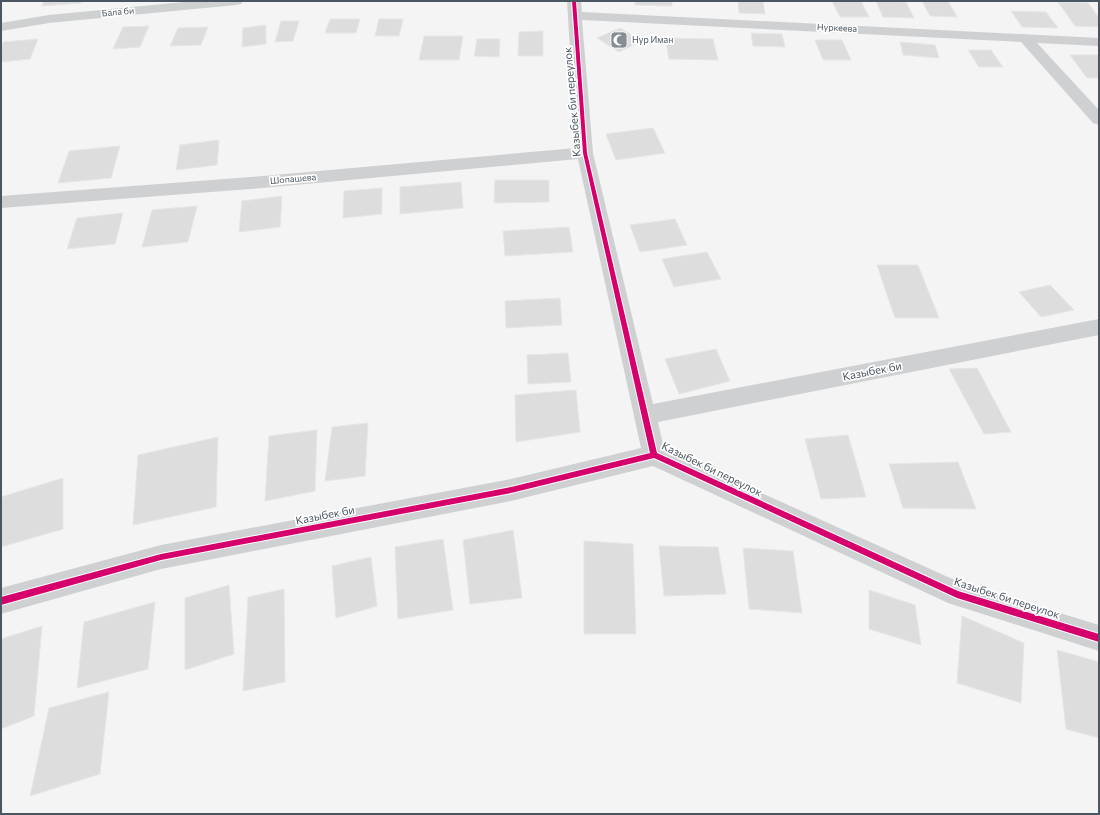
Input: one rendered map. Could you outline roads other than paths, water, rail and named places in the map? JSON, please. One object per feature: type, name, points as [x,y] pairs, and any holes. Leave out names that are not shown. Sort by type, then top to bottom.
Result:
[{"type":"street","name":"Бала би","points":[[1,27],[49,19],[236,1]]},
{"type":"street","name":"Нуркеева","points":[[574,9],[1099,42]]},
{"type":"street","name":"Казыбек би переулок","points":[[574,9],[585,153],[654,455],[957,594],[1099,638]]},
{"type":"street","points":[[1025,38],[1099,120]]},
{"type":"street","name":"Шопашева","points":[[1,202],[251,183],[585,153]]},
{"type":"street","name":"Казыбек би","points":[[646,415],[1099,326]]},
{"type":"street","name":"Казыбек би","points":[[1,601],[161,557],[511,490],[654,455]]},
{"type":"place","name":"Нур Иман","points":[[619,40]]}]
